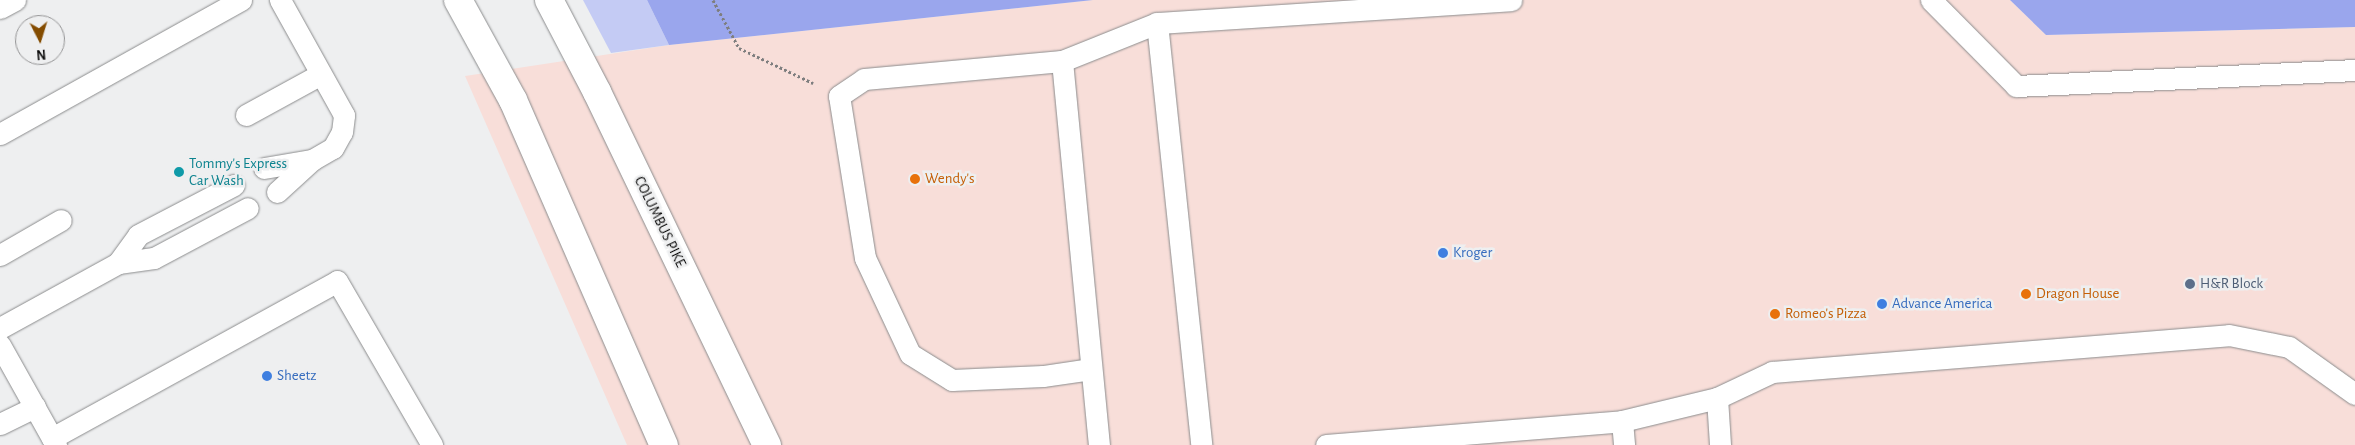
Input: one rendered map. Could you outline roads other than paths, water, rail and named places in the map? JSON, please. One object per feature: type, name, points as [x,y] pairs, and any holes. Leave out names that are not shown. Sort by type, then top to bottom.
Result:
[{"type":"highway","points":[[458,0],[513,100],[664,445]]},
{"type":"highway","name":"COLUMBUS PIKE","points":[[549,0],[597,92],[767,445]]},
{"type":"lane","points":[[0,8],[15,0]]},
{"type":"lane","points":[[0,134],[241,0]]},
{"type":"lane","points":[[277,192],[312,160],[333,148],[342,132],[344,115],[280,0]]},
{"type":"lane","points":[[1091,369],[1043,376],[952,380],[910,354],[865,258],[839,96],[864,79],[1062,61],[1158,23],[1511,0]]},
{"type":"lane","points":[[1931,0],[2016,86],[2355,70]]},
{"type":"lane","points":[[1158,23],[1201,445]]},
{"type":"lane","points":[[1062,61],[1099,445]]},
{"type":"lane","points":[[246,115],[322,74]]},
{"type":"lane","points":[[264,168],[312,160]]},
{"type":"lane","points":[[118,263],[138,235],[234,185]]},
{"type":"lane","points":[[0,328],[118,263],[154,258],[248,208]]},
{"type":"lane","points":[[0,255],[61,220]]},
{"type":"lane","points":[[0,345],[54,442],[337,281],[432,445]]},
{"type":"lane","points":[[1326,445],[1622,421],[1717,398],[1772,372],[2228,335],[2288,347],[2355,394]]},
{"type":"lane","points":[[1717,398],[1720,445]]},
{"type":"lane","points":[[0,424],[34,408]]},
{"type":"lane","points":[[1622,421],[1624,445]]},
{"type":"place","name":"Tommy's Express Car Wash","points":[[179,172]]},
{"type":"place","name":"Wendy's","points":[[915,179]]},
{"type":"place","name":"Kroger","points":[[1443,253]]},
{"type":"place","name":"H&R Block","points":[[2190,284]]},
{"type":"place","name":"Dragon House","points":[[2026,294]]},
{"type":"place","name":"Advance America","points":[[1882,304]]},
{"type":"place","name":"Romeo's Pizza","points":[[1775,314]]},
{"type":"place","name":"Sheetz","points":[[267,376]]}]
